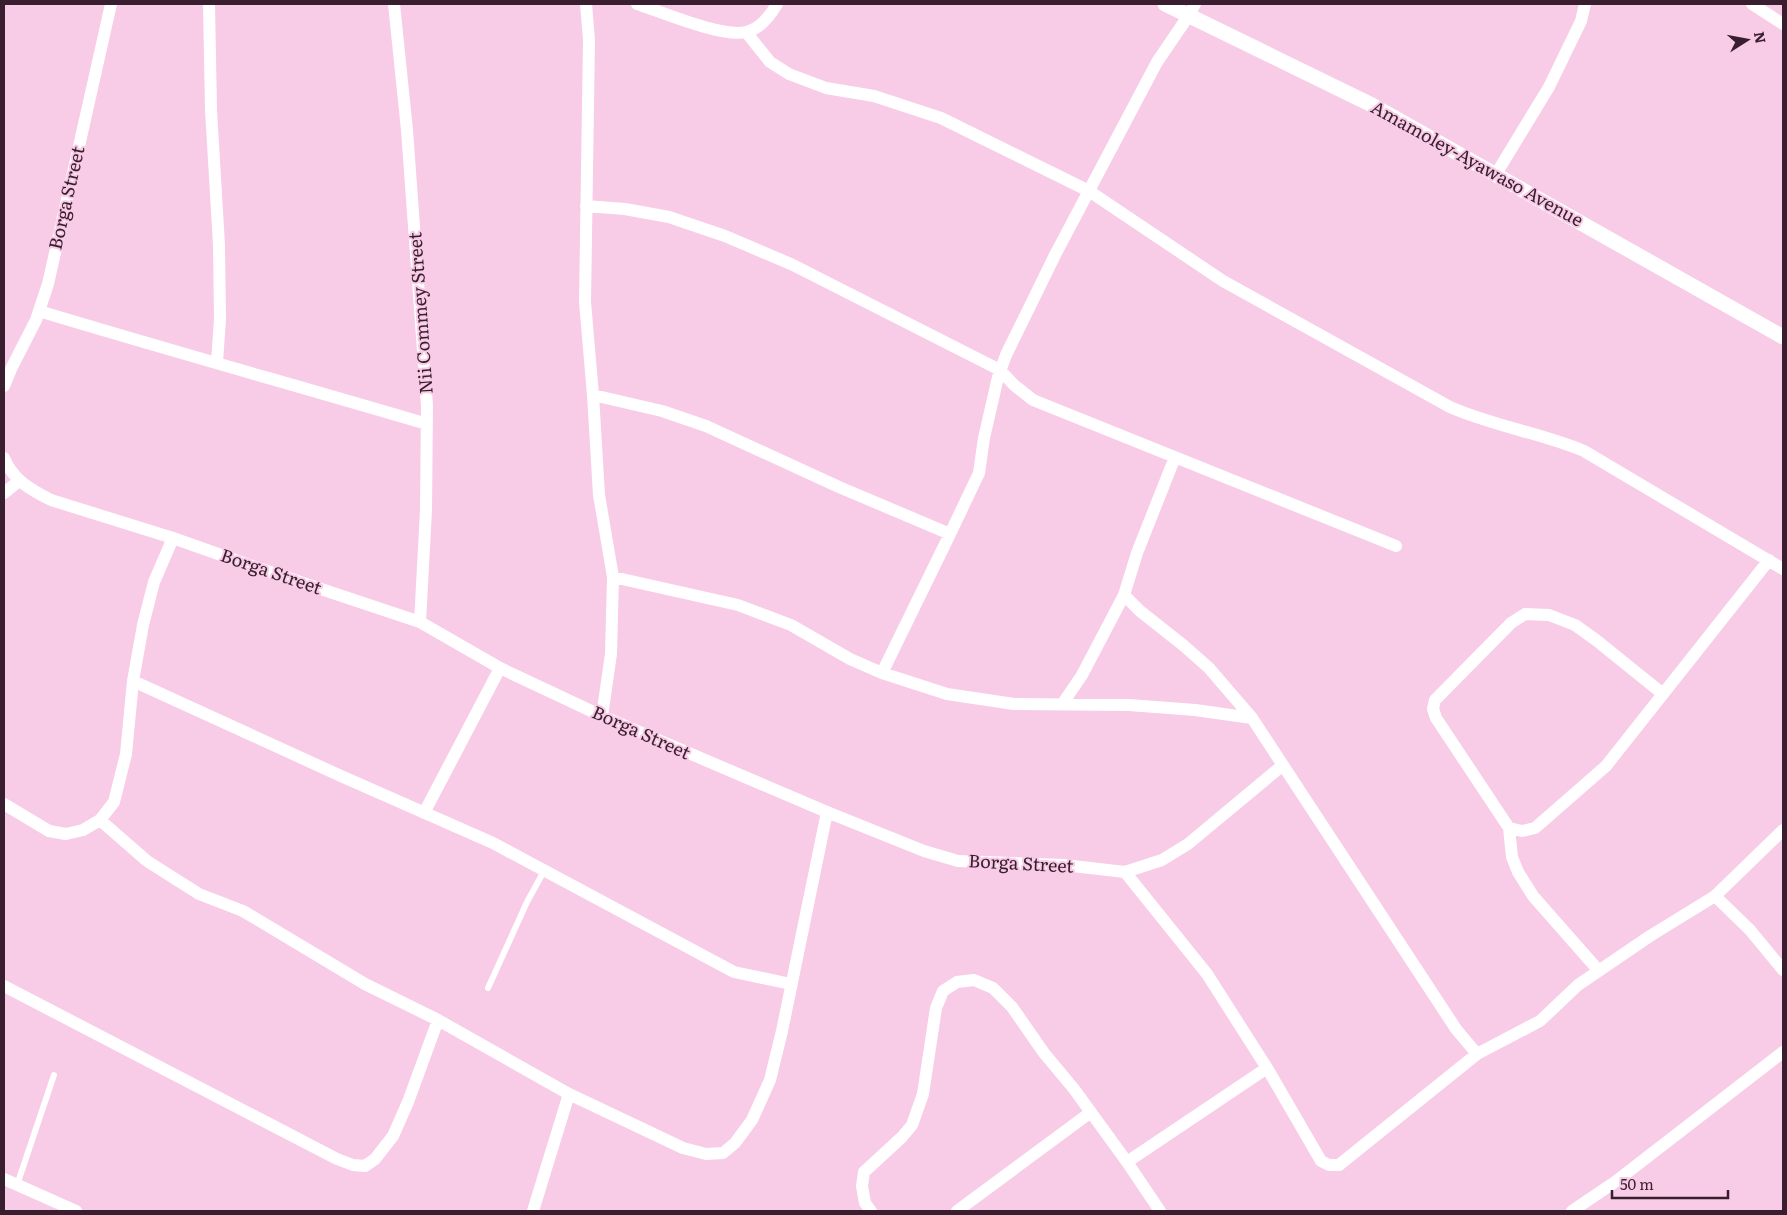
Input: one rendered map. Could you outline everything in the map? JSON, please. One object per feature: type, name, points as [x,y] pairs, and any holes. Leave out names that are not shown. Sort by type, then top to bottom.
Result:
[{"type":"street","name":"Borga Street","points":[[4,386],[39,311],[48,284],[110,4]]},
{"type":"street","points":[[210,4],[211,110],[219,245],[220,320],[217,362]]},
{"type":"street","name":"Nii Commey Street","points":[[394,4],[411,177],[427,406],[426,510],[420,622]]},
{"type":"street","points":[[586,4],[589,40],[585,302],[599,495],[613,578],[611,654],[602,716]]},
{"type":"street","points":[[637,4],[724,32],[746,32],[762,24],[777,4]]},
{"type":"street","name":"Amamoley-Ayawaso Avenue","points":[[1165,4],[1192,9],[1372,105],[1783,337]]},
{"type":"street","points":[[1496,174],[1549,87],[1581,21],[1585,4]]},
{"type":"street","points":[[1752,4],[1783,24]]},
{"type":"street","points":[[882,673],[979,473],[984,438],[1000,370],[1006,355],[1055,255],[1157,62],[1192,9]]},
{"type":"street","points":[[746,32],[770,62],[789,74],[826,88],[874,96],[941,118],[1089,190],[1223,281],[1450,407],[1566,443],[1584,451],[1783,569]]},
{"type":"street","points":[[586,206],[625,209],[669,217],[725,236],[793,265],[1000,370],[1032,400],[1396,546]]},
{"type":"street","points":[[39,311],[427,424]]},
{"type":"street","points":[[593,395],[662,411],[706,426],[840,487],[950,534]]},
{"type":"street","name":"Borga Street","points":[[4,458],[8,468],[19,481],[32,491],[51,500],[174,538],[420,622],[500,668],[602,716],[827,812],[924,851],[958,861],[1064,865],[1125,872],[1162,860],[1188,844],[1283,765]]},
{"type":"street","points":[[1063,703],[1082,675],[1124,596],[1136,553],[1175,458]]},
{"type":"street","points":[[4,494],[19,481]]},
{"type":"street","points":[[4,804],[50,831],[66,834],[83,830],[100,820],[114,802],[126,754],[133,681],[143,625],[154,582],[174,538]]},
{"type":"street","points":[[1509,828],[1522,832],[1535,828],[1606,766],[1768,560]]},
{"type":"street","points":[[613,578],[738,605],[791,624],[850,659],[882,673],[947,694],[1014,704],[1063,703],[1148,706],[1252,718]]},
{"type":"street","points":[[1124,596],[1209,668],[1252,718],[1456,1029],[1477,1054]]},
{"type":"street","points":[[1599,971],[1533,896],[1518,872],[1512,857],[1509,828],[1436,718],[1433,709],[1435,700],[1511,623],[1525,614],[1549,616],[1575,625],[1663,694]]},
{"type":"street","points":[[424,813],[500,668]]},
{"type":"street","points":[[133,681],[493,844],[734,972],[790,984]]},
{"type":"street","points":[[100,820],[146,861],[199,894],[243,911],[365,984],[438,1020],[569,1094],[683,1148],[706,1154],[722,1153],[735,1143],[752,1120],[770,1080],[782,1031],[790,984],[827,812]]},
{"type":"street","points":[[1125,872],[1207,974],[1267,1068],[1321,1161],[1329,1165],[1339,1165],[1477,1054],[1540,1021],[1578,986],[1650,936],[1715,896],[1783,830]]},
{"type":"street","points":[[1715,896],[1750,930],[1783,970]]},
{"type":"street","points":[[871,1211],[865,1204],[862,1186],[864,1172],[902,1137],[912,1125],[923,1094],[936,1008],[943,991],[957,982],[974,980],[994,988],[1012,1007],[1044,1053],[1091,1112],[1160,1211]]},
{"type":"street","points":[[4,986],[337,1159],[353,1165],[365,1166],[375,1159],[393,1136],[408,1102],[438,1020]]},
{"type":"street","points":[[1572,1211],[1615,1182],[1783,1052]]},
{"type":"street","points":[[1127,1162],[1267,1068]]},
{"type":"street","points":[[533,1211],[569,1094]]},
{"type":"street","points":[[958,1211],[1091,1112]]},
{"type":"street","points":[[4,1179],[76,1211]]},
{"type":"lane","points":[[488,988],[527,902],[544,871]]},
{"type":"lane","points":[[17,1185],[54,1075]]}]
